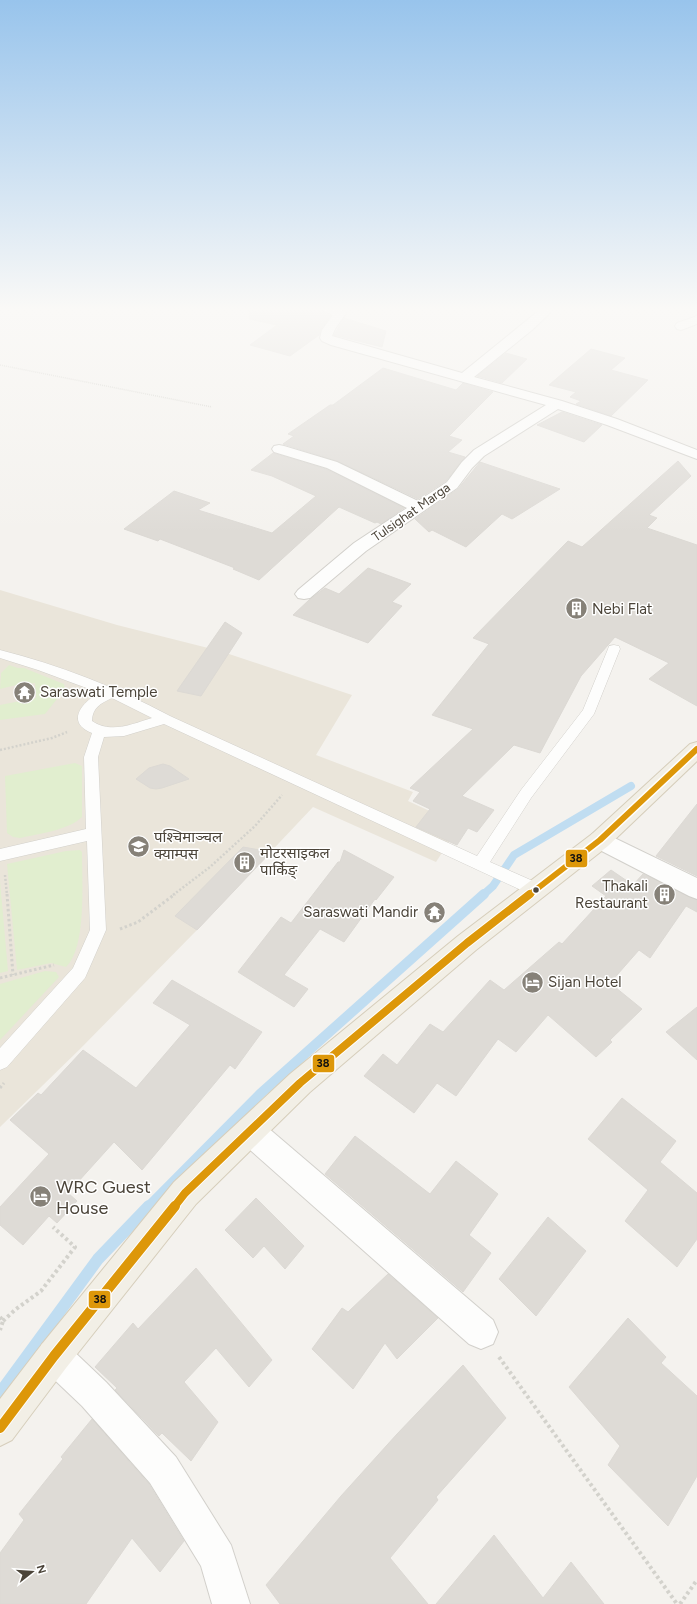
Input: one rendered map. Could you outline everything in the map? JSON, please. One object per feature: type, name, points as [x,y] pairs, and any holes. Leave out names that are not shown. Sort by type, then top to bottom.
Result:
[{"type":"main road","points":[[0,1428],[54,1356],[185,1193],[300,1083],[393,1003],[467,943],[600,840],[697,749]]},
{"type":"street","points":[[482,383],[558,404],[612,422],[697,455]]},
{"type":"street","name":"Tulsighat Marga","points":[[304,594],[360,548],[452,485],[467,465],[479,453],[496,441],[558,404]]},
{"type":"street","points":[[279,449],[332,465],[418,507]]},
{"type":"street","points":[[600,840],[697,889]]},
{"type":"street","points":[[250,1131],[481,1332]]},
{"type":"street","points":[[54,1356],[94,1394],[163,1470],[218,1558],[231,1604]]},
{"type":"lane","points":[[481,863],[526,794],[589,711],[614,649]]},
{"type":"lane","points":[[0,654],[43,667],[132,701],[164,719],[481,863],[536,890]]},
{"type":"lane","points":[[0,1061],[79,973],[98,930],[91,757],[92,728],[84,715],[96,699],[111,693]]},
{"type":"lane","points":[[92,728],[108,734],[117,733],[164,719]]},
{"type":"lane","points":[[2,854],[94,833]]},
{"type":"path","points":[[90,383],[212,407]]},
{"type":"path","points":[[0,750],[92,728]]},
{"type":"path","points":[[118,923],[118,930],[138,922],[210,867],[255,826],[288,790]]},
{"type":"path","points":[[2,854],[13,975]]},
{"type":"path","points":[[0,978],[54,965],[79,973]]},
{"type":"path","points":[[0,1088],[5,1082]]},
{"type":"path","points":[[0,1330],[3,1321],[16,1309],[41,1291],[75,1247],[53,1227]]},
{"type":"path","points":[[0,1317],[3,1321]]},
{"type":"path","points":[[481,1332],[677,1604]]},
{"type":"path","points":[[680,1604],[697,1580]]},
{"type":"shaded area","name":"पश्‍चिमाञ्‍चल क्याम्पस","points":[[0,590],[117,625],[220,651],[352,695],[316,755],[413,792],[408,801],[460,825],[436,862],[313,807],[197,930],[80,1049],[0,1127]]},
{"type":"green space","points":[[9,665],[24,668],[64,684],[65,689],[45,714],[0,720],[0,705],[36,698],[35,683],[16,685],[0,689],[1,673]]},
{"type":"green space","points":[[75,763],[82,766],[82,817],[69,825],[44,833],[20,838],[13,837],[7,833],[5,776]]},
{"type":"green space","points":[[80,850],[82,852],[82,913],[77,945],[73,958],[66,967],[51,963],[17,970],[7,864],[66,851]]},
{"type":"green space","points":[[0,881],[8,971],[0,973]]},
{"type":"green space","points":[[45,971],[56,972],[59,977],[0,1040],[0,984]]},
{"type":"building","points":[[363,383],[432,383],[456,390],[463,383],[493,392],[449,436],[462,440],[448,452],[465,457],[446,481],[418,499],[337,461],[283,444],[294,436],[288,434],[330,405],[333,405]]},
{"type":"building","points":[[552,383],[645,383],[611,416],[576,404],[581,401],[570,397],[576,392],[549,385]]},
{"type":"building","points":[[562,412],[602,425],[584,442],[537,425]]},
{"type":"building","points":[[273,453],[326,469],[404,508],[381,524],[377,522],[375,523],[339,507],[259,580],[233,569],[235,568],[160,539],[158,541],[124,529],[174,491],[210,503],[198,510],[272,533],[316,496],[272,476],[251,470]]},
{"type":"building","points":[[678,461],[691,476],[649,515],[657,518],[647,528],[697,545],[697,706],[649,679],[669,663],[615,637],[581,676],[540,753],[514,745],[462,796],[494,810],[477,832],[468,828],[457,845],[416,827],[430,809],[413,801],[420,792],[410,788],[473,729],[432,715],[489,644],[473,638],[568,541],[582,547]]},
{"type":"building","points":[[480,462],[560,489],[512,519],[502,514],[466,547],[432,530],[429,532],[415,519],[458,489]]},
{"type":"building","points":[[368,568],[411,584],[392,602],[402,606],[368,643],[293,615],[325,588],[339,594]]},
{"type":"building","points":[[225,622],[242,633],[201,696],[177,691]]},
{"type":"building","points":[[163,764],[170,766],[189,779],[156,789],[150,788],[136,779],[149,768]]},
{"type":"building","points":[[697,804],[697,876],[656,856]]},
{"type":"building","name":"मोटरसाइकल पार्किङ्","points":[[243,847],[271,852],[197,930],[175,916]]},
{"type":"building","points":[[344,850],[394,877],[376,900],[375,899],[344,942],[320,929],[284,975],[308,989],[294,1007],[238,972],[281,917],[291,923],[338,862],[340,862]]},
{"type":"building","points":[[611,870],[633,885],[643,874],[697,900],[697,912],[686,906],[650,958],[639,950],[610,983],[642,1009],[610,1040],[612,1042],[596,1057],[548,1015],[516,1052],[498,1039],[456,1096],[437,1083],[414,1113],[364,1076],[383,1054],[397,1065],[430,1024],[443,1032],[490,980],[504,990],[559,942],[562,944],[606,896],[592,886]]},
{"type":"building","points":[[172,980],[262,1032],[235,1069],[230,1065],[142,1170],[114,1142],[68,1193],[77,1201],[57,1223],[49,1216],[23,1245],[0,1225],[0,1207],[49,1154],[10,1120],[38,1093],[41,1095],[83,1050],[136,1088],[190,1025],[153,1003]]},
{"type":"building","points":[[697,1007],[697,1060],[666,1032]]},
{"type":"building","points":[[622,1098],[676,1141],[660,1162],[697,1193],[697,1239],[677,1267],[625,1221],[648,1190],[588,1139]]},
{"type":"building","points":[[355,1136],[430,1194],[456,1161],[498,1194],[469,1235],[491,1253],[463,1292],[325,1174]]},
{"type":"building","points":[[256,1198],[304,1246],[285,1269],[264,1246],[253,1258],[225,1230]]},
{"type":"building","points":[[548,1217],[586,1251],[536,1316],[499,1279]]},
{"type":"building","points":[[196,1268],[272,1360],[249,1387],[216,1348],[184,1382],[218,1422],[191,1461],[162,1433],[159,1436],[115,1390],[117,1388],[95,1367],[133,1323],[138,1329]]},
{"type":"building","points":[[388,1274],[438,1318],[397,1359],[385,1343],[353,1389],[312,1349],[342,1308],[348,1312]]},
{"type":"building","points":[[628,1318],[666,1357],[661,1363],[697,1396],[697,1476],[668,1526],[608,1465],[620,1446],[569,1387]]},
{"type":"building","points":[[463,1365],[506,1418],[436,1497],[438,1500],[390,1558],[428,1604],[280,1604],[266,1585],[341,1496],[397,1434]]},
{"type":"building","points":[[92,1419],[149,1484],[184,1541],[160,1572],[132,1538],[86,1604],[0,1604],[0,1553],[24,1520],[19,1514],[63,1459],[61,1457]]},
{"type":"building","points":[[494,1535],[543,1598],[571,1562],[604,1604],[436,1604]]},
{"type":"waterway","points":[[483,895],[493,886],[514,855],[631,786]]},
{"type":"waterway","points":[[148,1207],[260,1094],[484,894]]},
{"type":"waterway","points":[[0,1393],[98,1259],[149,1206]]},
{"type":"transit line","name":"38","points":[[0,1428],[54,1356],[185,1193],[300,1083],[467,943],[600,840],[697,749]]},
{"type":"place","name":"Nebi Flat","points":[[577,609]]},
{"type":"place","name":"Saraswati Temple","points":[[24,692]]},
{"type":"place","name":"पश्‍चिमाञ्‍चल क्याम्पस","points":[[138,846]]},
{"type":"place","name":"मोटरसाइकल पार्किङ्","points":[[245,862]]},
{"type":"place","name":"Thakali Restaurant","points":[[664,895]]},
{"type":"place","name":"Saraswati Mandir","points":[[434,912]]},
{"type":"place","name":"Sijan Hotel","points":[[532,982]]},
{"type":"place","name":"WRC Guest House","points":[[41,1197]]}]
